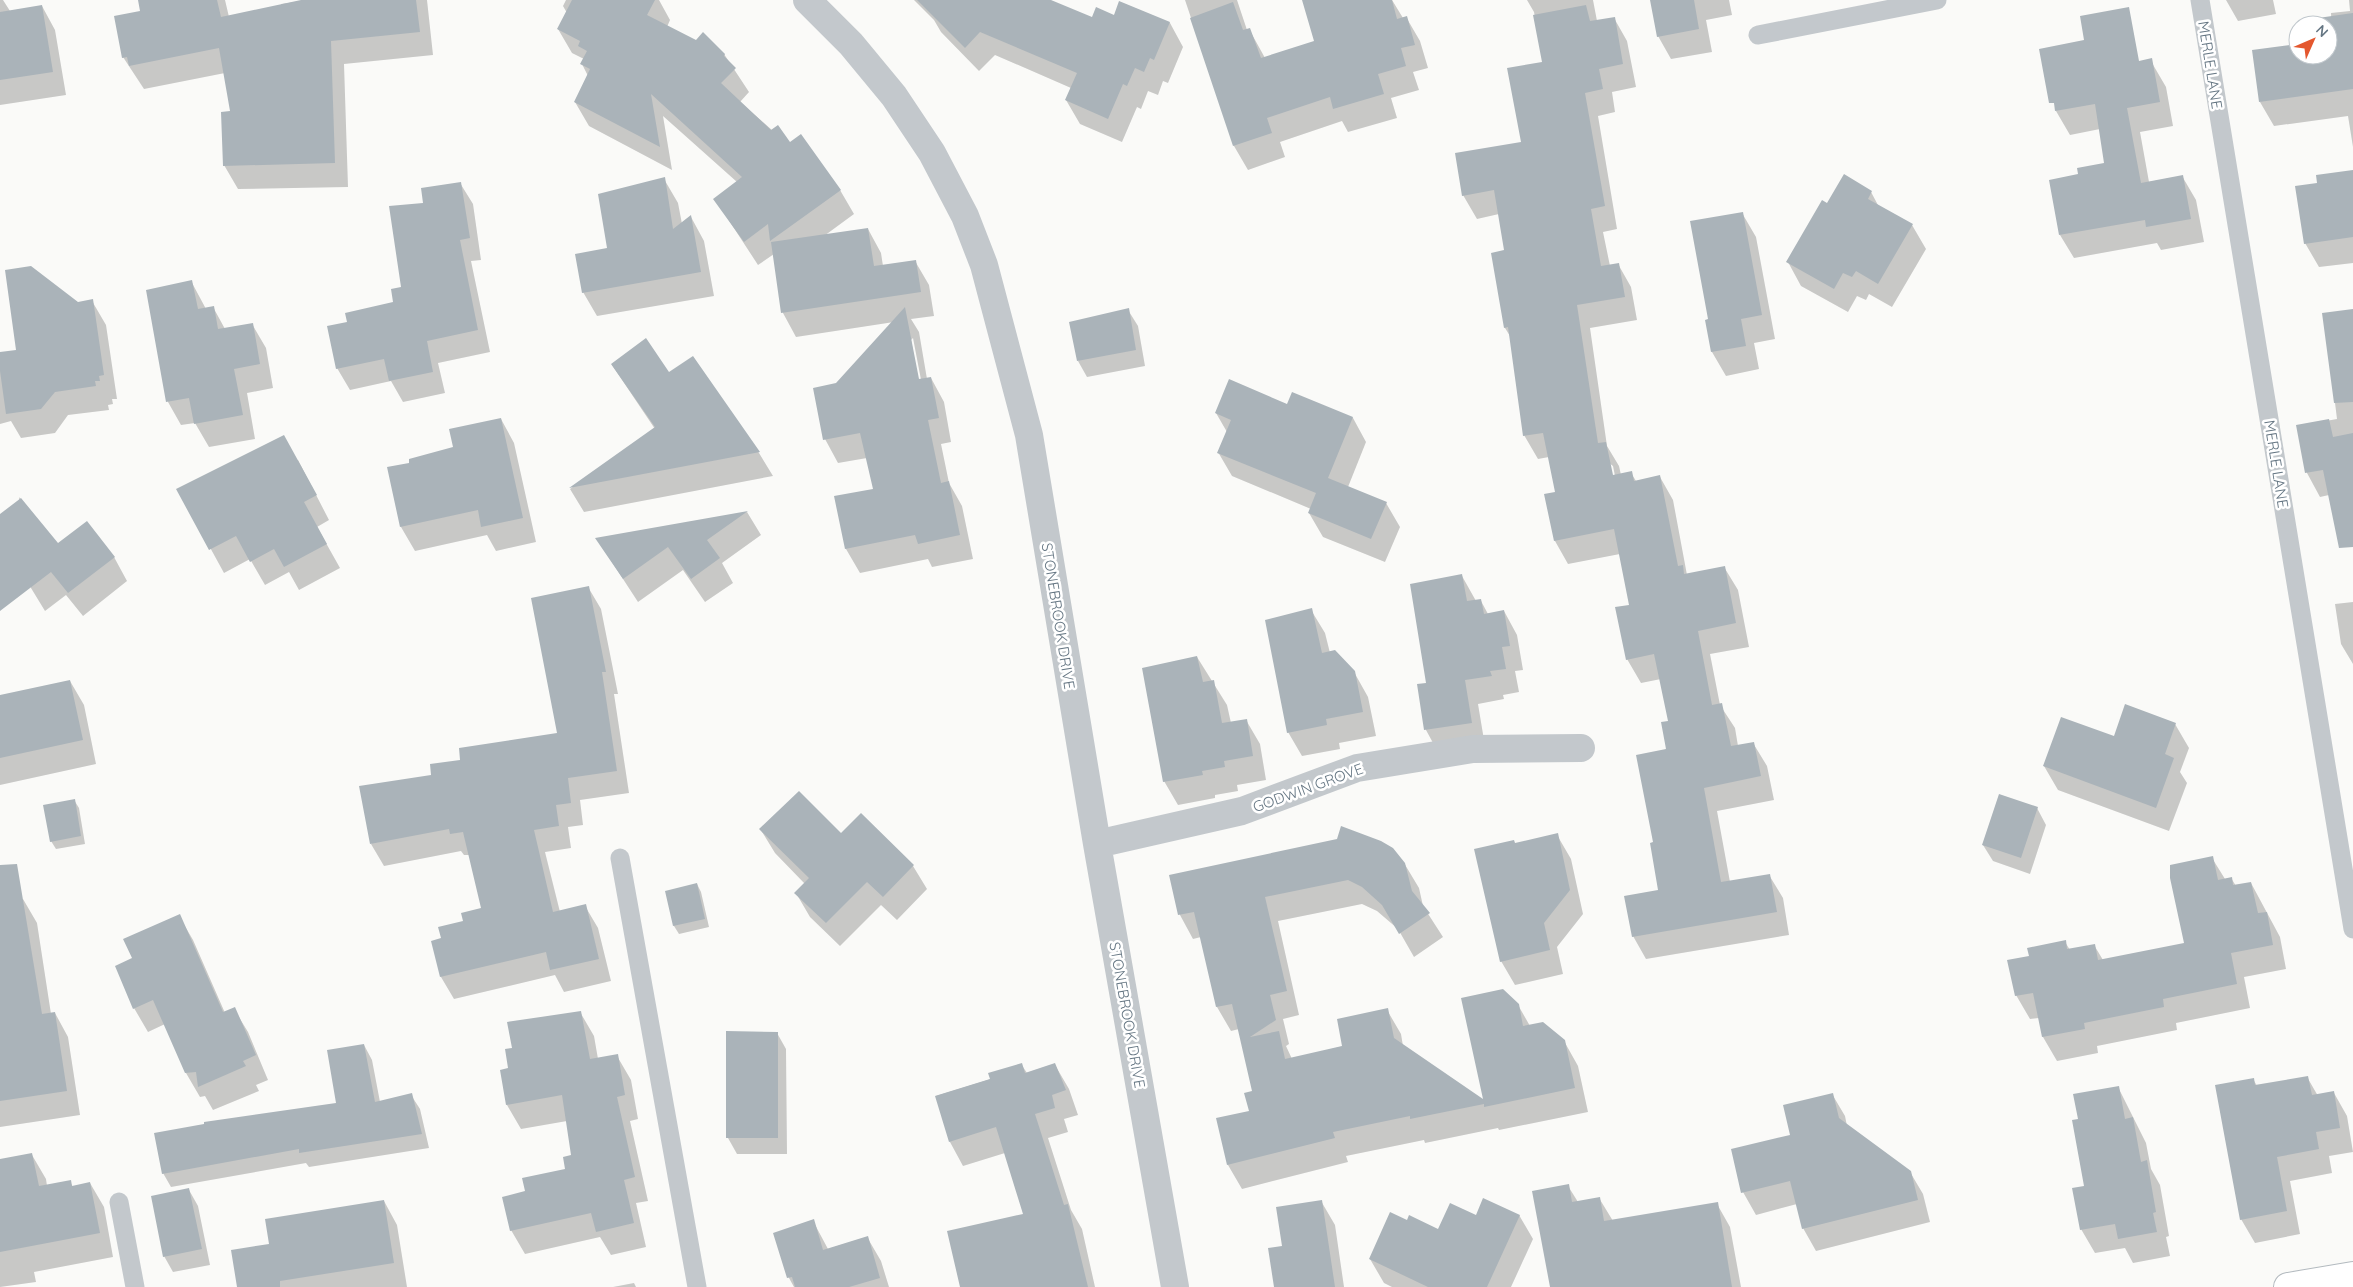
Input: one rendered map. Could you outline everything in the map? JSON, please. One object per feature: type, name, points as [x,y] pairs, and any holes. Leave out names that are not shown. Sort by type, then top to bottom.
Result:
[{"type":"street","name":"STONEBROOK DRIVE","points":[[808,0],[851,44],[894,96],[932,154],[965,216],[984,265],[1029,435],[1096,844],[1175,1287]]},
{"type":"street","name":"GODWIN GROVE","points":[[1096,844],[1242,811],[1357,768],[1473,749],[1581,748]]},
{"type":"street","points":[[2288,1287],[2353,1276]]},
{"type":"lane","points":[[1758,35],[1937,0]]},
{"type":"lane","name":"MERLE LANE","points":[[2200,0],[2353,929]]},
{"type":"lane","points":[[620,858],[697,1287]]},
{"type":"lane","points":[[120,1202],[135,1287]]},
{"type":"building","points":[[138,0],[217,0],[221,17],[301,0],[416,0],[420,32],[331,41],[335,163],[223,166],[221,112],[230,111],[219,48],[129,66],[127,57],[122,58],[114,16],[140,11]]},
{"type":"building","points":[[572,0],[655,0],[647,15],[696,40],[703,32],[736,68],[721,83],[771,130],[778,125],[790,142],[801,134],[841,190],[770,241],[768,224],[744,242],[713,199],[742,177],[651,94],[660,147],[574,102],[590,69],[580,64],[587,51],[578,46],[580,41],[557,29]]},
{"type":"building","points":[[917,0],[1051,0],[1092,17],[1096,7],[1114,15],[1119,1],[1170,22],[1154,60],[1150,58],[1144,72],[1135,68],[1127,86],[1123,84],[1108,119],[1065,100],[1077,73],[980,32],[965,48]]},
{"type":"building","points":[[1302,0],[1392,0],[1397,19],[1407,16],[1415,45],[1401,48],[1406,66],[1378,74],[1384,94],[1333,109],[1330,97],[1267,118],[1272,133],[1233,146],[1190,18],[1233,2],[1243,30],[1250,28],[1261,58],[1314,41]]},
{"type":"building","points":[[1650,0],[1694,0],[1699,29],[1657,37]]},
{"type":"building","points":[[42,5],[53,72],[0,80],[0,12]]},
{"type":"building","points":[[1586,5],[1590,21],[1615,17],[1623,64],[1599,69],[1603,89],[1585,93],[1605,206],[1591,209],[1601,266],[1619,263],[1625,297],[1577,305],[1598,443],[1606,442],[1613,475],[1632,471],[1634,481],[1660,475],[1678,566],[1683,565],[1684,574],[1725,566],[1736,623],[1698,631],[1712,705],[1722,703],[1731,746],[1754,742],[1761,776],[1704,788],[1721,882],[1770,874],[1777,912],[1632,937],[1624,896],[1658,890],[1650,843],[1653,842],[1636,755],[1666,749],[1661,722],[1668,721],[1654,654],[1626,660],[1615,607],[1629,605],[1614,529],[1554,541],[1544,494],[1555,492],[1543,433],[1523,436],[1508,327],[1504,328],[1491,253],[1504,250],[1494,190],[1462,196],[1455,153],[1521,142],[1507,68],[1542,62],[1533,15]]},
{"type":"building","points":[[2129,7],[2139,61],[2152,58],[2160,102],[2127,108],[2141,183],[2183,175],[2191,219],[2146,227],[2145,220],[2059,235],[2049,180],[2078,174],[2077,168],[2104,163],[2095,104],[2055,111],[2054,103],[2049,103],[2039,49],[2084,40],[2080,16]]},
{"type":"building","points":[[2353,13],[2353,89],[2259,102],[2252,50],[2288,45],[2288,65],[2338,65],[2338,15]]},
{"type":"building","points":[[2353,170],[2353,237],[2304,244],[2295,186],[2317,183],[2316,175]]},
{"type":"building","points":[[1844,174],[1872,191],[1868,199],[1913,224],[1878,284],[1856,271],[1852,277],[1843,273],[1834,289],[1786,262],[1822,200],[1827,203]]},
{"type":"building","points":[[665,177],[673,229],[691,215],[701,272],[582,293],[575,254],[607,248],[598,194]]},
{"type":"building","points":[[461,182],[470,238],[460,240],[478,330],[427,341],[433,372],[389,381],[384,359],[336,369],[327,326],[347,322],[345,313],[393,302],[391,289],[401,287],[389,206],[423,203],[421,188]]},
{"type":"building","points":[[1743,212],[1762,315],[1741,319],[1746,346],[1711,352],[1705,320],[1708,319],[1690,221]]},
{"type":"building","points":[[868,228],[874,266],[916,260],[921,292],[781,313],[771,242]]},
{"type":"building","points":[[31,266],[78,302],[93,299],[104,375],[99,376],[100,381],[95,381],[96,386],[55,392],[41,409],[6,414],[0,371],[0,352],[16,350],[5,270]]},
{"type":"building","points":[[192,280],[198,309],[214,306],[218,329],[253,323],[260,364],[234,369],[243,415],[194,424],[189,398],[166,402],[146,290]]},
{"type":"building","points":[[905,307],[919,379],[931,377],[939,418],[928,420],[941,483],[949,481],[960,535],[918,544],[915,535],[845,549],[834,496],[873,489],[860,433],[823,440],[813,388],[836,383]]},
{"type":"building","points":[[1129,308],[1136,350],[1077,361],[1069,322]]},
{"type":"building","points":[[2353,309],[2353,402],[2334,403],[2322,313]]},
{"type":"building","points":[[646,338],[669,372],[693,356],[760,452],[569,488],[655,427],[611,364]]},
{"type":"building","points":[[1229,379],[1287,404],[1292,392],[1353,417],[1328,478],[1387,502],[1371,539],[1308,513],[1316,493],[1217,453],[1231,420],[1215,413]]},
{"type":"building","points":[[501,418],[523,518],[481,527],[478,510],[400,527],[387,467],[409,463],[409,459],[453,447],[449,429]]},
{"type":"building","points":[[2329,419],[2333,437],[2353,433],[2353,547],[2339,548],[2323,470],[2305,473],[2296,425]]},
{"type":"building","points":[[284,435],[317,495],[304,502],[327,544],[284,567],[274,549],[250,562],[236,536],[209,550],[176,489]]},
{"type":"building","points":[[21,498],[58,543],[87,521],[115,557],[68,593],[51,572],[0,611],[0,514]]},
{"type":"building","points":[[748,511],[707,540],[720,558],[691,579],[668,547],[623,579],[595,538]]},
{"type":"building","points":[[1462,574],[1467,601],[1481,599],[1484,614],[1504,610],[1510,646],[1502,647],[1506,669],[1490,671],[1492,676],[1465,680],[1472,723],[1424,730],[1417,684],[1426,683],[1410,584]]},
{"type":"building","points":[[589,586],[606,672],[602,672],[617,771],[568,778],[571,803],[556,805],[559,826],[534,830],[553,912],[586,904],[599,959],[550,970],[546,952],[440,977],[431,941],[441,938],[438,927],[463,921],[461,913],[481,908],[463,832],[450,834],[449,829],[370,844],[359,786],[431,775],[430,764],[460,760],[459,748],[557,733],[531,598]]},
{"type":"building","points":[[1312,608],[1322,653],[1335,650],[1355,671],[1363,712],[1326,719],[1327,725],[1287,733],[1265,620]]},
{"type":"building","points":[[1197,656],[1203,682],[1214,680],[1222,723],[1247,719],[1253,756],[1224,761],[1225,767],[1202,771],[1203,775],[1163,782],[1142,668]]},
{"type":"building","points":[[70,680],[83,740],[0,758],[0,695]]},
{"type":"building","points":[[2125,704],[2176,723],[2165,754],[2174,758],[2156,808],[2043,766],[2061,717],[2114,736]]},
{"type":"building","points":[[799,791],[841,833],[861,813],[914,865],[883,897],[867,882],[826,923],[794,893],[809,878],[759,829]]},
{"type":"building","points":[[1999,794],[2038,807],[2021,858],[1982,845]]},
{"type":"building","points":[[75,799],[81,836],[50,842],[43,805]]},
{"type":"building","points":[[1341,826],[1381,841],[1393,848],[1405,863],[1412,891],[1430,913],[1399,934],[1382,905],[1362,887],[1348,880],[1265,897],[1287,991],[1270,995],[1276,1020],[1250,1037],[1279,1031],[1285,1059],[1342,1046],[1337,1019],[1388,1008],[1394,1038],[1483,1099],[1461,998],[1503,989],[1519,1004],[1523,1026],[1543,1022],[1565,1040],[1575,1088],[1484,1107],[1484,1104],[1410,1119],[1410,1116],[1333,1132],[1335,1138],[1227,1165],[1216,1118],[1249,1111],[1244,1093],[1252,1091],[1232,1004],[1216,1007],[1194,912],[1178,915],[1169,875],[1337,839]]},
{"type":"building","points":[[1558,833],[1570,890],[1544,923],[1550,950],[1500,962],[1474,849],[1514,840],[1515,843]]},
{"type":"building","points":[[2213,856],[2218,880],[2232,877],[2233,885],[2251,882],[2258,913],[2267,912],[2273,945],[2231,953],[2237,984],[2163,999],[2164,1007],[2084,1023],[2085,1029],[2042,1037],[2033,993],[2015,996],[2007,960],[2029,956],[2027,948],[2066,940],[2067,949],[2095,944],[2098,960],[2184,943],[2170,878],[2170,865]]},
{"type":"building","points":[[17,864],[42,1014],[55,1012],[67,1091],[0,1101],[0,865]]},
{"type":"building","points":[[697,883],[705,919],[673,926],[665,891]]},
{"type":"building","points":[[180,914],[223,1012],[235,1007],[256,1055],[243,1061],[246,1066],[198,1087],[196,1072],[185,1073],[153,1000],[133,1009],[115,966],[132,958],[123,939]]},
{"type":"building","points":[[581,1011],[590,1059],[618,1054],[625,1095],[617,1097],[635,1177],[624,1180],[634,1223],[596,1232],[591,1213],[510,1231],[502,1197],[525,1191],[522,1178],[565,1169],[563,1157],[571,1155],[562,1095],[506,1105],[500,1070],[508,1068],[505,1049],[512,1048],[507,1022]]},
{"type":"building","points":[[726,1031],[778,1032],[778,1138],[726,1138]]},
{"type":"building","points":[[364,1044],[375,1102],[412,1093],[422,1134],[299,1153],[299,1149],[162,1174],[154,1133],[204,1124],[204,1122],[336,1103],[327,1050]]},
{"type":"building","points":[[1022,1063],[1025,1073],[1055,1063],[1066,1090],[1052,1095],[1055,1108],[1035,1114],[1064,1205],[1068,1204],[1088,1287],[960,1287],[947,1231],[1023,1214],[996,1127],[949,1142],[935,1096],[990,1079],[988,1073]]},
{"type":"building","points":[[2308,1076],[2312,1095],[2334,1091],[2340,1128],[2316,1132],[2319,1149],[2277,1157],[2287,1211],[2240,1220],[2215,1085],[2254,1078],[2255,1085]]},
{"type":"building","points":[[2119,1086],[2125,1119],[2133,1117],[2141,1162],[2147,1160],[2156,1212],[2153,1213],[2157,1232],[2118,1239],[2115,1224],[2080,1230],[2072,1188],[2084,1186],[2072,1120],[2078,1119],[2073,1094]]},
{"type":"building","points":[[1833,1093],[1839,1118],[1911,1171],[1918,1200],[1802,1229],[1790,1181],[1741,1193],[1731,1149],[1790,1135],[1783,1105]]},
{"type":"building","points":[[32,1153],[39,1186],[71,1180],[72,1186],[90,1182],[100,1233],[0,1252],[0,1159]]},
{"type":"building","points":[[1569,1184],[1572,1202],[1600,1197],[1604,1221],[1718,1202],[1732,1287],[1550,1287],[1532,1191]]},
{"type":"building","points":[[189,1188],[202,1249],[163,1257],[151,1196]]},
{"type":"building","points":[[1483,1198],[1520,1215],[1487,1287],[1428,1287],[1369,1259],[1390,1212],[1407,1220],[1409,1215],[1438,1229],[1450,1203],[1476,1215]]},
{"type":"building","points":[[384,1200],[394,1263],[280,1281],[280,1287],[237,1287],[231,1250],[269,1244],[265,1219]]},
{"type":"building","points":[[1322,1200],[1335,1287],[1274,1287],[1268,1248],[1282,1246],[1276,1207]]},
{"type":"building","points":[[814,1219],[823,1250],[868,1236],[880,1278],[849,1287],[795,1287],[792,1277],[787,1278],[773,1233]]}]
